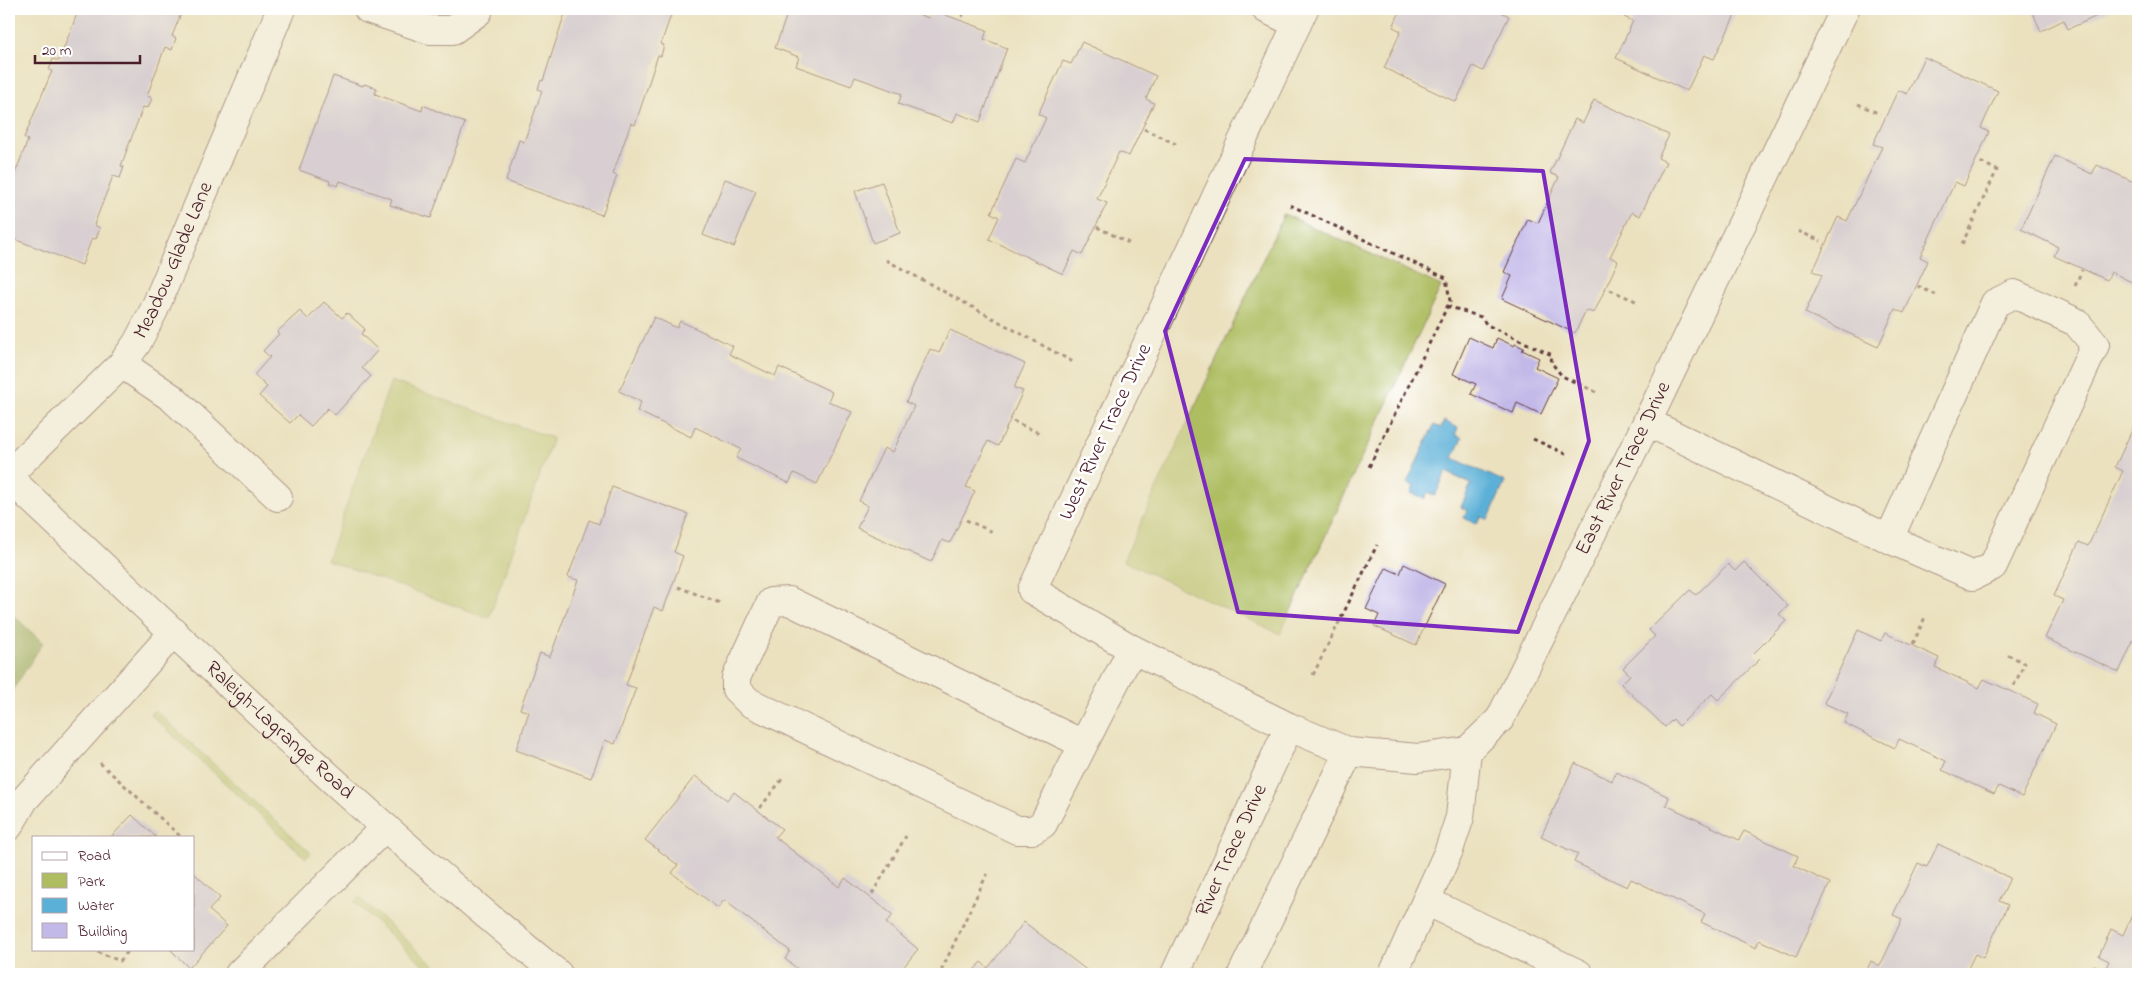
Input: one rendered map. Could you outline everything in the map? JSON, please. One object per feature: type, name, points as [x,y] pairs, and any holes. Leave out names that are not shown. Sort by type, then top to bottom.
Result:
[{"type":"street","name":"Meadow Glade Lane","points":[[9,476],[122,364],[137,343],[154,310],[281,9]]},
{"type":"street","points":[[368,9],[430,30],[453,30],[478,12],[479,9]]},
{"type":"street","points":[[1266,9],[1301,16]]},
{"type":"street","name":"East River Trace Drive","points":[[1467,751],[1500,719],[1647,422],[1845,9]]},
{"type":"street","name":"West River Trace Drive","points":[[1289,727],[1132,650],[1032,590],[1301,16]]},
{"type":"street","points":[[1647,422],[1889,539],[1973,576],[1993,566],[2095,345],[2076,322],[2014,294],[1995,303],[1889,539]]},
{"type":"street","points":[[122,364],[172,398],[278,496]]},
{"type":"street","name":"Raleigh-Lagrange Road","points":[[9,476],[385,827],[505,932],[558,974]]},
{"type":"street","points":[[1083,744],[789,601],[771,602],[736,678],[736,689],[749,702],[1017,830],[1033,830],[1043,824],[1132,650]]},
{"type":"street","points":[[9,826],[24,800],[174,632]]},
{"type":"street","points":[[1289,727],[1349,752],[1418,758],[1467,751],[1460,817],[1428,902],[1393,974]]},
{"type":"street","name":"River Trace Drive","points":[[1175,974],[1289,727]]},
{"type":"street","points":[[1242,974],[1349,752]]},
{"type":"street","points":[[238,974],[385,827]]},
{"type":"street","points":[[1428,902],[1579,974]]},
{"type":"path","points":[[962,17],[965,9]]},
{"type":"path","points":[[1858,104],[1880,114]]},
{"type":"path","points":[[1144,129],[1176,144]]},
{"type":"path","points":[[1962,244],[1997,170],[1978,161]]},
{"type":"path","points":[[1290,205],[1446,278],[1450,301],[1369,467]]},
{"type":"path","points":[[1097,227],[1129,244]]},
{"type":"path","points":[[1798,231],[1821,241]]},
{"type":"path","points":[[886,260],[1073,362]]},
{"type":"path","points":[[2071,294],[2082,270]]},
{"type":"path","points":[[1918,286],[1938,296]]},
{"type":"path","points":[[1610,290],[1638,302]]},
{"type":"path","points":[[1447,306],[1480,317],[1486,325],[1552,355],[1550,362],[1562,376],[1596,392]]},
{"type":"path","points":[[1013,421],[1039,433]]},
{"type":"path","points":[[1533,439],[1566,454]]},
{"type":"path","points":[[966,520],[993,532]]},
{"type":"path","points":[[1313,675],[1377,545]]},
{"type":"path","points":[[678,587],[720,603]]},
{"type":"path","points":[[1913,644],[1926,616]]},
{"type":"path","points":[[2008,655],[2025,662],[2012,689]]},
{"type":"path","points":[[99,762],[180,836]]},
{"type":"path","points":[[760,808],[783,778]]},
{"type":"path","points":[[872,894],[906,836]]},
{"type":"path","points":[[950,974],[942,969],[987,874]]},
{"type":"path","points":[[92,950],[120,961],[129,950]]},
{"type":"highlighted area","points":[[1245,159],[1543,171],[1589,441],[1518,632],[1238,612],[1165,331]]},
{"type":"green space","points":[[1284,214],[1441,286],[1280,634],[1123,561]]},
{"type":"green space","points":[[391,381],[553,438],[489,618],[327,560]]},
{"type":"green space","points":[[9,611],[43,643],[9,696]]},
{"type":"green space","points":[[155,710],[311,853],[306,858],[150,714]]},
{"type":"green space","points":[[359,897],[441,972],[440,974],[433,974],[354,902]]},
{"type":"water","points":[[1444,421],[1458,428],[1455,435],[1462,438],[1453,458],[1505,482],[1488,520],[1480,516],[1477,524],[1464,518],[1467,510],[1461,507],[1471,484],[1446,472],[1435,496],[1428,492],[1424,499],[1411,493],[1414,486],[1407,483],[1434,425],[1441,428]]},
{"type":"building","points":[[72,9],[183,9],[172,36],[176,38],[172,50],[165,47],[147,96],[152,98],[148,108],[143,107],[121,166],[124,167],[120,178],[113,176],[94,225],[100,228],[96,239],[92,238],[82,265],[9,237],[9,189],[28,140],[24,138],[52,71],[49,70],[53,59],[59,61],[78,11]]},
{"type":"building","points":[[574,9],[673,9],[661,44],[664,45],[661,56],[658,55],[635,125],[631,123],[613,174],[617,176],[602,215],[506,181],[519,140],[524,142],[542,91],[538,89],[541,80],[543,81],[563,19],[567,10],[572,12]]},
{"type":"building","points":[[789,9],[902,9],[929,18],[932,10],[987,30],[984,39],[1007,48],[980,122],[957,113],[953,123],[898,104],[902,94],[855,77],[851,86],[796,66],[799,57],[775,48]]},
{"type":"building","points":[[1401,9],[1502,9],[1501,12],[1509,16],[1483,71],[1473,66],[1456,102],[1384,68],[1401,31],[1393,27]]},
{"type":"building","points":[[1628,9],[1738,9],[1714,59],[1704,55],[1687,91],[1616,58],[1633,21],[1624,17]]},
{"type":"building","points":[[2031,9],[2113,9],[2068,29],[2064,20],[2041,31]]},
{"type":"building","points":[[1082,42],[1156,76],[1146,99],[1154,103],[1129,156],[1119,152],[1097,199],[1107,203],[1082,255],[1074,251],[1063,274],[989,239],[999,217],[991,213],[1016,159],[1025,163],[1046,118],[1038,114],[1063,61],[1071,64]]},
{"type":"building","points":[[1924,57],[1998,91],[1981,128],[1989,132],[1964,186],[1955,182],[1920,257],[1928,261],[1904,313],[1895,309],[1878,347],[1805,313],[1822,275],[1813,271],[1838,217],[1847,221],[1882,147],[1873,144],[1898,90],[1907,94]]},
{"type":"building","points":[[333,76],[363,86],[364,84],[377,88],[375,94],[422,111],[423,105],[465,123],[431,218],[390,205],[392,199],[340,181],[338,186],[329,183],[330,181],[299,170]]},
{"type":"building","points":[[1594,100],[1669,135],[1658,158],[1666,162],[1640,216],[1632,212],[1610,257],[1618,261],[1594,313],[1586,310],[1575,333],[1502,299],[1512,276],[1504,272],[1528,219],[1538,223],[1559,177],[1550,173],[1575,119],[1583,123]]},
{"type":"building","points":[[2055,156],[2092,174],[2097,165],[2138,184],[2138,285],[2111,272],[2107,280],[2054,256],[2058,247],[2021,229]]},
{"type":"building","points":[[725,179],[756,191],[734,247],[703,235]]},
{"type":"building","points":[[882,182],[900,233],[873,243],[855,191]]},
{"type":"building","points":[[324,302],[342,318],[347,313],[365,329],[361,334],[378,350],[362,368],[371,376],[335,415],[328,408],[311,426],[298,415],[290,423],[259,396],[267,387],[254,375],[270,357],[263,351],[279,334],[277,332],[300,311],[308,319]]},
{"type":"building","points":[[654,317],[677,328],[680,321],[733,346],[729,354],[775,376],[779,367],[832,392],[828,401],[852,412],[817,484],[794,473],[789,483],[736,458],[741,449],[695,427],[691,437],[637,411],[641,402],[619,391]]},
{"type":"building","points":[[950,330],[1025,364],[1014,388],[1023,391],[998,446],[988,441],[966,487],[975,491],[950,543],[942,540],[931,562],[857,528],[868,506],[859,501],[884,448],[893,452],[914,406],[906,402],[930,349],[939,353]]},
{"type":"building","points":[[1469,337],[1493,348],[1497,338],[1514,346],[1515,344],[1524,348],[1522,350],[1539,358],[1535,367],[1558,378],[1541,414],[1517,403],[1513,413],[1471,394],[1476,384],[1453,374]]},
{"type":"building","points":[[2138,417],[2138,636],[2136,635],[2119,672],[2045,638],[2063,600],[2054,596],[2079,542],[2088,546],[2123,471],[2115,467]]},
{"type":"building","points":[[612,487],[688,514],[674,552],[683,556],[663,611],[654,607],[626,685],[636,688],[615,744],[605,740],[591,778],[516,750],[529,712],[520,709],[540,653],[550,657],[578,580],[568,577],[589,520],[599,524]]},
{"type":"building","points":[[1744,562],[1788,606],[1779,614],[1786,621],[1754,653],[1760,659],[1718,700],[1712,694],[1679,726],[1673,719],[1665,727],[1621,684],[1630,675],[1623,668],[1655,636],[1649,630],[1690,590],[1696,595],[1728,564],[1735,571]]},
{"type":"building","points":[[1404,564],[1445,584],[1416,645],[1374,626],[1379,615],[1366,609],[1386,568],[1400,574]]},
{"type":"building","points":[[1858,630],[1881,641],[1885,633],[1939,658],[1935,667],[1979,688],[1984,679],[2038,704],[2034,713],[2056,724],[2022,797],[1999,786],[1994,794],[1942,770],[1946,761],[1899,739],[1895,748],[1844,723],[1848,714],[1824,703]]},
{"type":"building","points":[[1575,763],[1612,781],[1616,772],[1669,797],[1666,805],[1739,840],[1744,831],[1798,856],[1794,866],[1830,883],[1796,957],[1759,940],[1756,948],[1701,922],[1705,914],[1631,879],[1627,887],[1574,862],[1578,854],[1541,837]]},
{"type":"building","points":[[695,776],[727,800],[734,792],[782,829],[775,837],[839,887],[845,878],[893,915],[886,923],[918,949],[898,974],[804,974],[785,959],[790,951],[724,900],[718,908],[672,873],[678,865],[645,840]]},
{"type":"building","points":[[132,815],[155,836],[112,836]]},
{"type":"building","points":[[1938,844],[2010,878],[1999,901],[2008,905],[1983,958],[1975,954],[1965,974],[1865,974],[1871,961],[1880,966],[1902,919],[1893,915],[1918,863],[1927,867]]},
{"type":"building","points":[[195,874],[220,898],[209,910],[227,926],[189,968],[171,950],[195,950]]},
{"type":"building","points":[[2138,902],[2138,974],[2090,974],[2094,965],[2105,970],[2109,961],[2099,956],[2111,929],[2123,935]]},
{"type":"building","points":[[1024,922],[1089,972],[1087,974],[971,974],[981,962],[988,968]]}]
